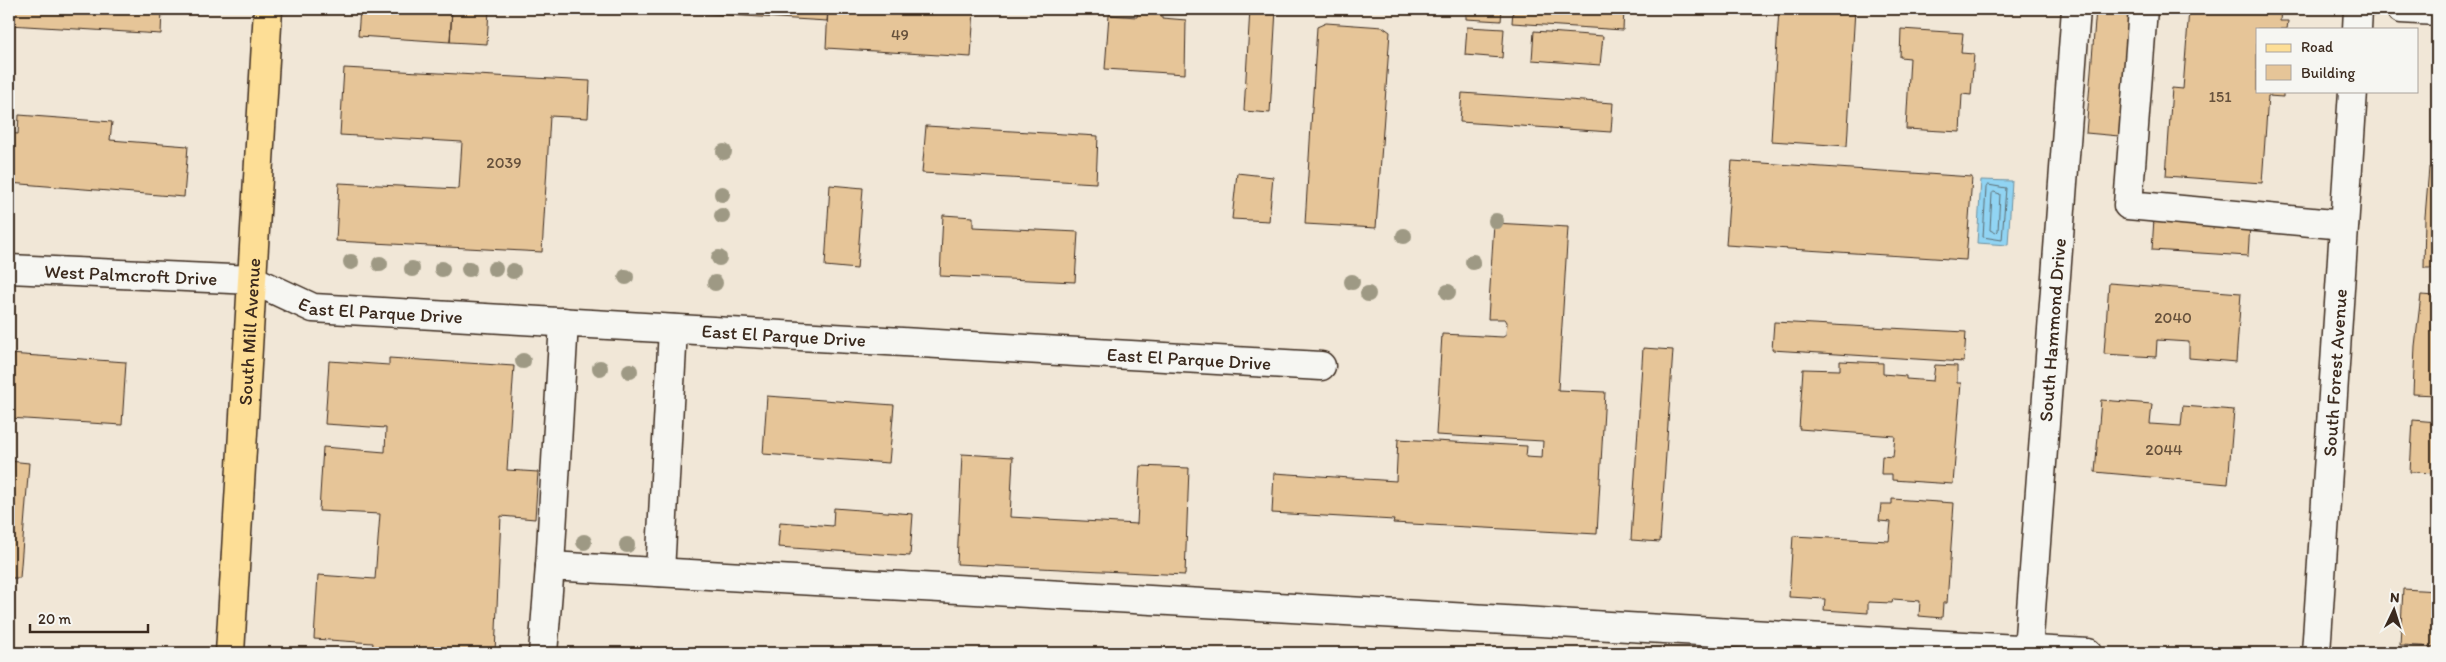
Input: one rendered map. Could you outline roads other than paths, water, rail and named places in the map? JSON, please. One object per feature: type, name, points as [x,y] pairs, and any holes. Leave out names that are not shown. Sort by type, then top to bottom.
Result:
[{"type":"main road","name":"South Mill Avenue","points":[[230,653],[268,9]]},
{"type":"street","name":"South Hammond Drive","points":[[2028,650],[2076,9]]},
{"type":"street","points":[[2143,9],[2128,205],[2344,225]]},
{"type":"street","points":[[2357,28],[2358,9]]},
{"type":"street","points":[[2401,9],[2437,11]]},
{"type":"street","name":"South Forest Avenue","points":[[2316,653],[2353,92]]},
{"type":"street","name":"West Palmcroft Drive","points":[[9,269],[253,280]]},
{"type":"street","name":"East El Parque Drive","points":[[253,280],[313,308],[1321,366]]},
{"type":"street","points":[[543,653],[564,322]]},
{"type":"street","points":[[660,572],[673,329]]},
{"type":"street","points":[[550,566],[2088,653]]},
{"type":"water","points":[[1981,180],[2012,181],[2008,245],[1977,243]]}]
